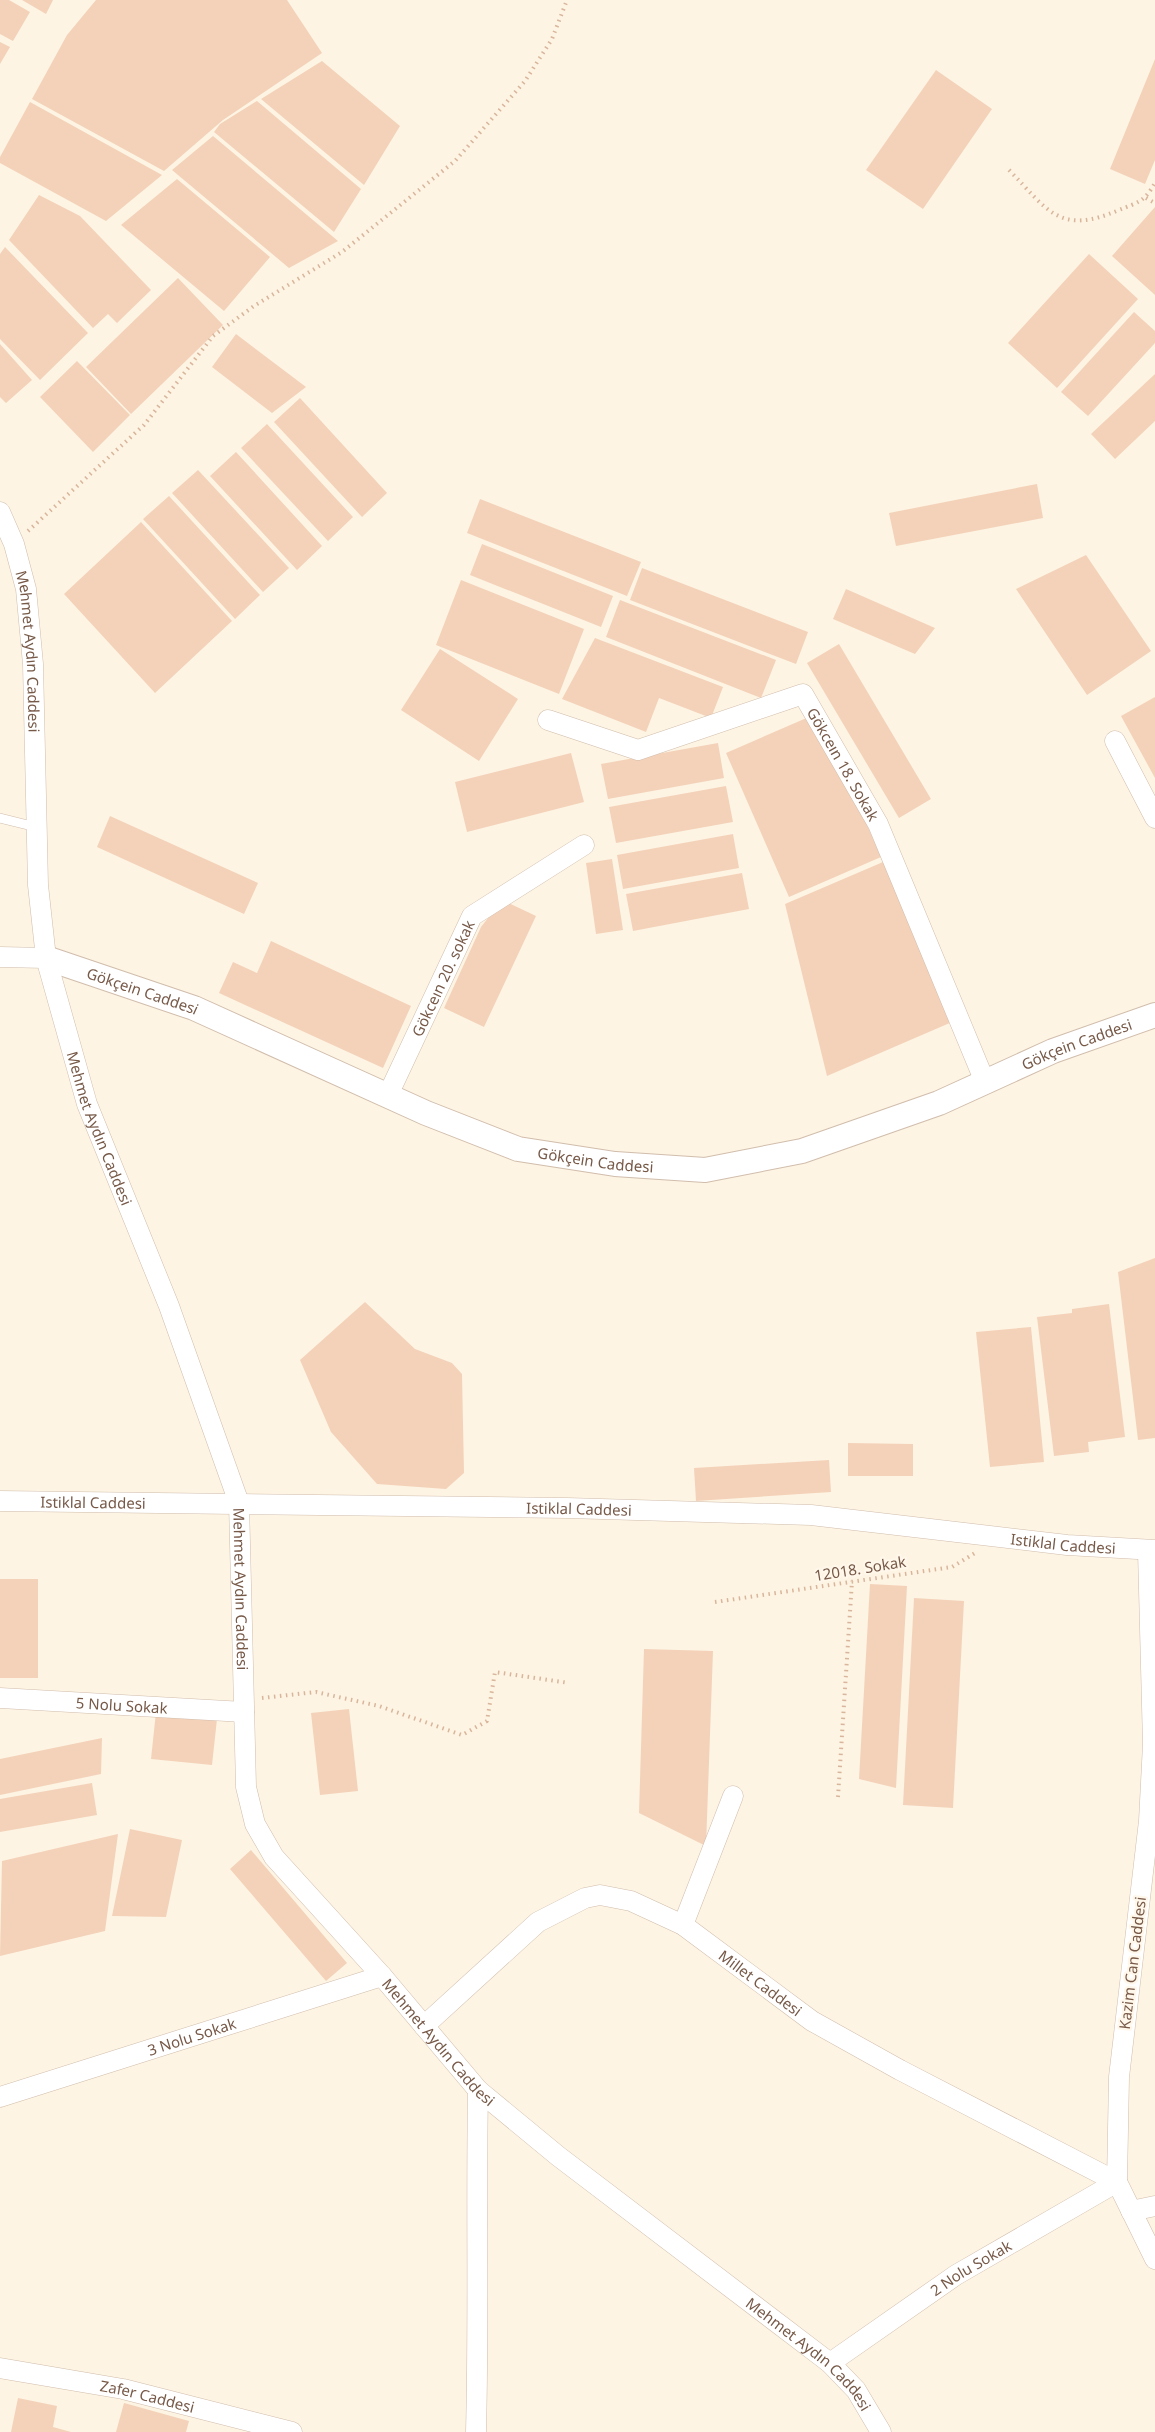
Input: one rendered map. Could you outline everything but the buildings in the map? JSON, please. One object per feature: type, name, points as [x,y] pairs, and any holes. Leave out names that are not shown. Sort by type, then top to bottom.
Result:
[{"type":"street","name":"Mehmet Aydın Caddesi","points":[[0,512],[14,544],[26,590],[33,664],[38,885],[46,958],[87,1104],[169,1306],[240,1503],[246,1787],[255,1824],[274,1857],[382,1976],[478,2090],[558,2156],[830,2363],[856,2390],[881,2432]]},
{"type":"street","name":"Gökceın 18. Sokak","points":[[548,720],[639,750],[803,694],[878,824],[986,1082]]},
{"type":"street","points":[[1115,741],[1155,818]]},
{"type":"street","name":"Gökceın 20. sokak","points":[[388,1095],[472,916],[584,845]]},
{"type":"street","points":[[0,957],[46,958]]},
{"type":"street","name":"Gökçein Caddesi","points":[[46,958],[194,1008],[388,1095],[518,1149],[615,1164],[705,1170],[802,1151],[939,1103],[1053,1051],[1155,1015]]},
{"type":"street","name":"Istiklal Caddesi","points":[[0,1501],[567,1508],[811,1515],[1067,1545],[1152,1551]]},
{"type":"street","name":"Kazim Can Caddesi","points":[[1152,1551],[1153,1744],[1149,1821],[1119,2077],[1117,2182],[1155,2259]]},
{"type":"street","name":"5 Nolu Sokak","points":[[0,1698],[243,1706]]},
{"type":"street","points":[[683,1925],[733,1796]]},
{"type":"street","name":"Millet Caddesi","points":[[424,2026],[538,1922],[585,1898],[600,1895],[631,1901],[683,1925],[812,2021],[900,2070],[1117,2182]]},
{"type":"street","name":"3 Nolu Sokak","points":[[0,2097],[382,1976]]},
{"type":"street","points":[[476,2432],[479,2331],[476,2172],[478,2090]]},
{"type":"street","name":"2 Nolu Sokak","points":[[830,2363],[956,2275],[1117,2182]]},
{"type":"street","points":[[1131,2211],[1155,2206]]},
{"type":"street","name":"Zafer Caddesi","points":[[0,2368],[123,2389],[292,2432]]},
{"type":"lane","points":[[0,818],[36,827]]},
{"type":"path","points":[[14,544],[144,425],[213,336],[254,306],[342,252],[455,161],[525,81],[552,39],[567,0]]},
{"type":"path","points":[[1009,170],[1049,211],[1064,219],[1089,221],[1146,198],[1155,183]]},
{"type":"path","points":[[1146,198],[1155,203]]},
{"type":"path","name":"12018. Sokak","points":[[715,1602],[952,1567],[1002,1537]]},
{"type":"path","points":[[838,1797],[852,1581]]},
{"type":"path","points":[[243,1706],[316,1692],[379,1706],[462,1735],[487,1721],[495,1672],[569,1683]]}]
